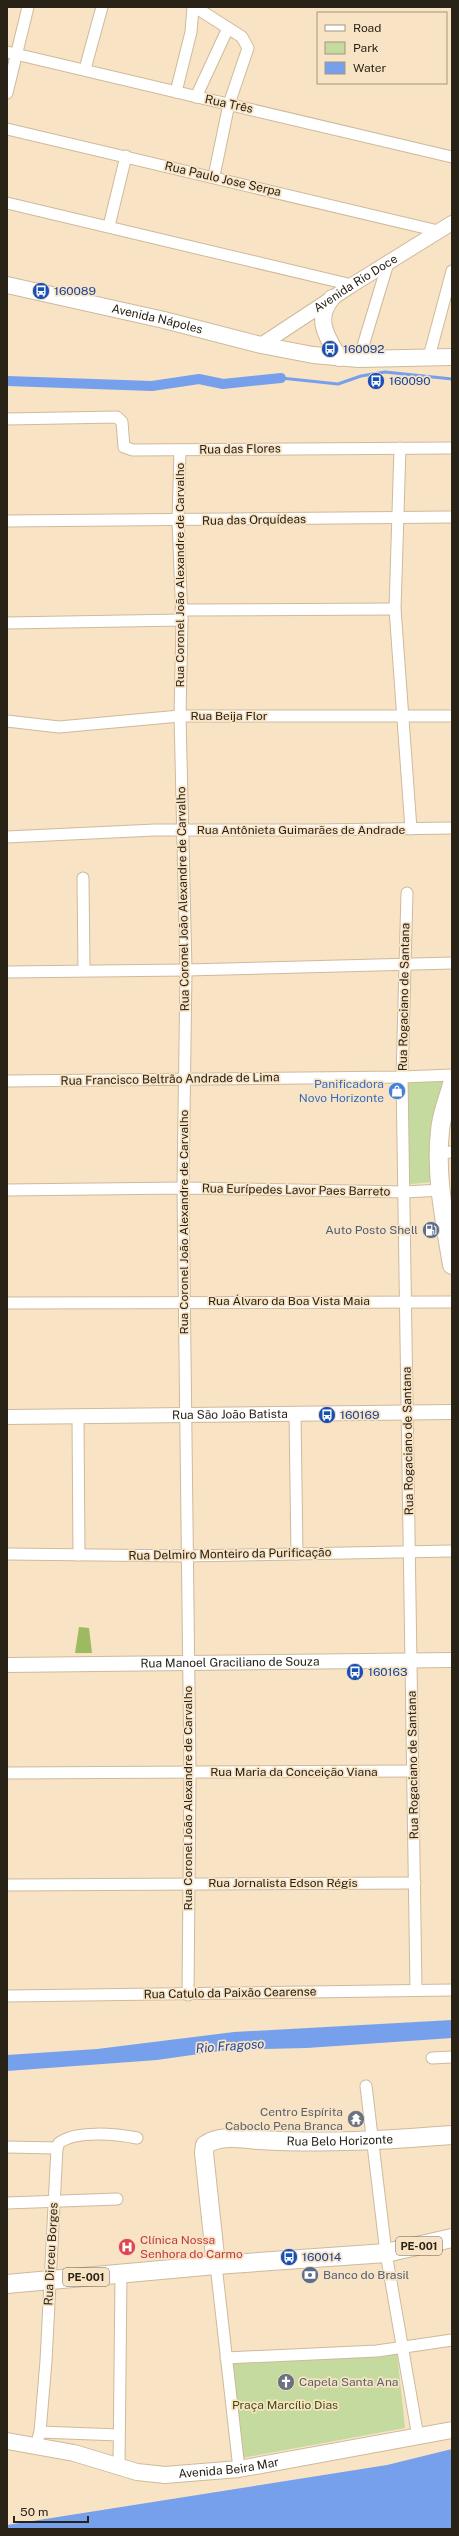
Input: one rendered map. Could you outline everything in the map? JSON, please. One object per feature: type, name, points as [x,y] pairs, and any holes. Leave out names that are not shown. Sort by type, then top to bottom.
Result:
[{"type":"main road","name":"Avenida Nápoles","points":[[7,285],[164,320],[261,345],[339,358],[452,357]]},
{"type":"main road","points":[[332,298],[324,307],[323,324],[328,340],[339,358]]},
{"type":"main road","points":[[452,1084],[440,1130],[445,1152],[441,1190],[452,1265]]},
{"type":"main road","name":"Rua Belo Horizonte","points":[[216,2265],[205,2166],[205,2145],[219,2139],[233,2138],[280,2141],[372,2142],[452,2135]]},
{"type":"main road","name":"PE-001","points":[[7,2284],[216,2265],[386,2253],[452,2238]]},
{"type":"main road","name":"Avenida Beira Mar","points":[[7,2441],[38,2438],[119,2467],[149,2474],[239,2470],[452,2430]]},
{"type":"street","points":[[7,93],[12,53],[28,7]]},
{"type":"street","points":[[85,70],[102,7]]},
{"type":"street","points":[[176,92],[191,32],[194,7],[245,40],[247,52],[229,104],[214,176]]},
{"type":"street","points":[[196,97],[228,28]]},
{"type":"street","name":"Rua Três","points":[[12,53],[452,157]]},
{"type":"street","name":"Rua Paulo Jose Serpa","points":[[7,128],[214,176],[438,231]]},
{"type":"street","points":[[109,226],[126,156]]},
{"type":"street","points":[[7,203],[109,226],[352,285]]},
{"type":"street","name":"Avenida Rio Doce","points":[[261,345],[352,285],[452,223]]},
{"type":"street","points":[[359,359],[388,263]]},
{"type":"street","points":[[430,357],[452,270]]},
{"type":"street","name":"Rua das Flores","points":[[7,419],[118,417],[122,422],[123,444],[127,449],[452,448]]},
{"type":"street","points":[[400,448],[395,609],[411,829]]},
{"type":"street","name":"Rua Coronel João Alexandre de Carvalho","points":[[180,450],[178,521],[182,615],[180,716],[186,970],[183,1078],[183,1188],[187,1663],[190,1773],[188,1995]]},
{"type":"street","name":"Rua das Orquídeas","points":[[7,521],[452,518]]},
{"type":"street","points":[[7,623],[182,615],[395,609]]},
{"type":"street","name":"Rua Beija Flor","points":[[7,721],[59,727],[180,716],[452,716]]},
{"type":"street","name":"Rua Antônieta Guimarães de Andrade","points":[[7,837],[92,831],[452,828]]},
{"type":"street","points":[[83,878],[84,970]]},
{"type":"street","name":"Rua Rogaciano de Santana","points":[[407,893],[402,1077],[405,1192],[416,1990]]},
{"type":"street","points":[[7,972],[186,970],[405,963],[452,963]]},
{"type":"street","name":"Rua Francisco Beltrão Andrade de Lima","points":[[7,1081],[183,1078],[402,1077],[452,1075]]},
{"type":"street","name":"Rua Eurípedes Lavor Paes Barreto","points":[[7,1190],[183,1188],[405,1192],[441,1190]]},
{"type":"street","name":"Rua Álvaro da Boa Vista Maia","points":[[7,1303],[185,1301],[452,1302]]},
{"type":"street","name":"Rua São João Batista","points":[[7,1417],[452,1412]]},
{"type":"street","points":[[295,1414],[297,1554]]},
{"type":"street","points":[[78,1417],[79,1555]]},
{"type":"street","name":"Rua Delmiro Monteiro da Purificação","points":[[7,1554],[187,1556],[452,1552]]},
{"type":"street","name":"Rua Manoel Graciliano de Souza","points":[[7,1665],[412,1662],[452,1660]]},
{"type":"street","name":"Rua Maria da Conceição Viana","points":[[7,1773],[413,1771]]},
{"type":"street","name":"Rua Jornalista Edson Régis","points":[[7,1885],[415,1883]]},
{"type":"street","name":"Rua Catulo da Paixão Cearense","points":[[7,1996],[188,1995],[452,1990]]},
{"type":"street","points":[[432,2058],[452,2057]]},
{"type":"street","points":[[366,2086],[386,2253],[404,2348],[418,2437]]},
{"type":"street","points":[[7,2147],[57,2148],[59,2143],[70,2137],[102,2135],[137,2138]]},
{"type":"street","name":"Rua Dirceu Borges","points":[[38,2438],[50,2280],[57,2148]]},
{"type":"street","points":[[7,2203],[117,2199]]},
{"type":"street","points":[[216,2265],[239,2470]]},
{"type":"street","points":[[119,2467],[121,2274]]},
{"type":"street","points":[[226,2358],[326,2354],[404,2348],[452,2340]]},
{"type":"street","points":[[38,2438],[119,2435]]},
{"type":"green space","points":[[399,1081],[443,1081],[430,1146],[433,1182],[400,1185]]},
{"type":"green space","points":[[79,1627],[89,1628],[92,1653],[75,1653]]},
{"type":"green space","name":"Praça Marcílio Dias","points":[[397,2353],[405,2428],[242,2458],[231,2363]]},
{"type":"water","name":"Rio Fragoso","points":[[452,2020],[452,2038],[307,2048],[227,2050],[157,2060],[7,2071],[7,2055],[97,2049],[234,2032]]},
{"type":"water","points":[[452,2449],[452,2529],[7,2529],[7,2525],[387,2465]]},
{"type":"waterway","points":[[281,378],[338,384],[361,376],[385,372],[452,379]]},
{"type":"waterway","points":[[7,381],[152,386],[199,379],[223,384],[281,378]]},
{"type":"place","name":"160089","points":[[41,291]]},
{"type":"place","name":"160092","points":[[330,349]]},
{"type":"place","name":"160090","points":[[376,381]]},
{"type":"place","name":"Panificadora Novo Horizonte","points":[[397,1091]]},
{"type":"place","name":"Auto Posto Shell","points":[[431,1230]]},
{"type":"place","name":"160169","points":[[327,1415]]},
{"type":"place","name":"160163","points":[[355,1672]]},
{"type":"place","name":"Centro Espírita Caboclo Pena Branca","points":[[356,2119]]},
{"type":"place","name":"Clínica Nossa Senhora do Carmo","points":[[127,2247]]},
{"type":"place","name":"160014","points":[[289,2257]]},
{"type":"place","name":"Banco do Brasil","points":[[310,2275]]},
{"type":"place","name":"Capela Santa Ana","points":[[286,2382]]}]
